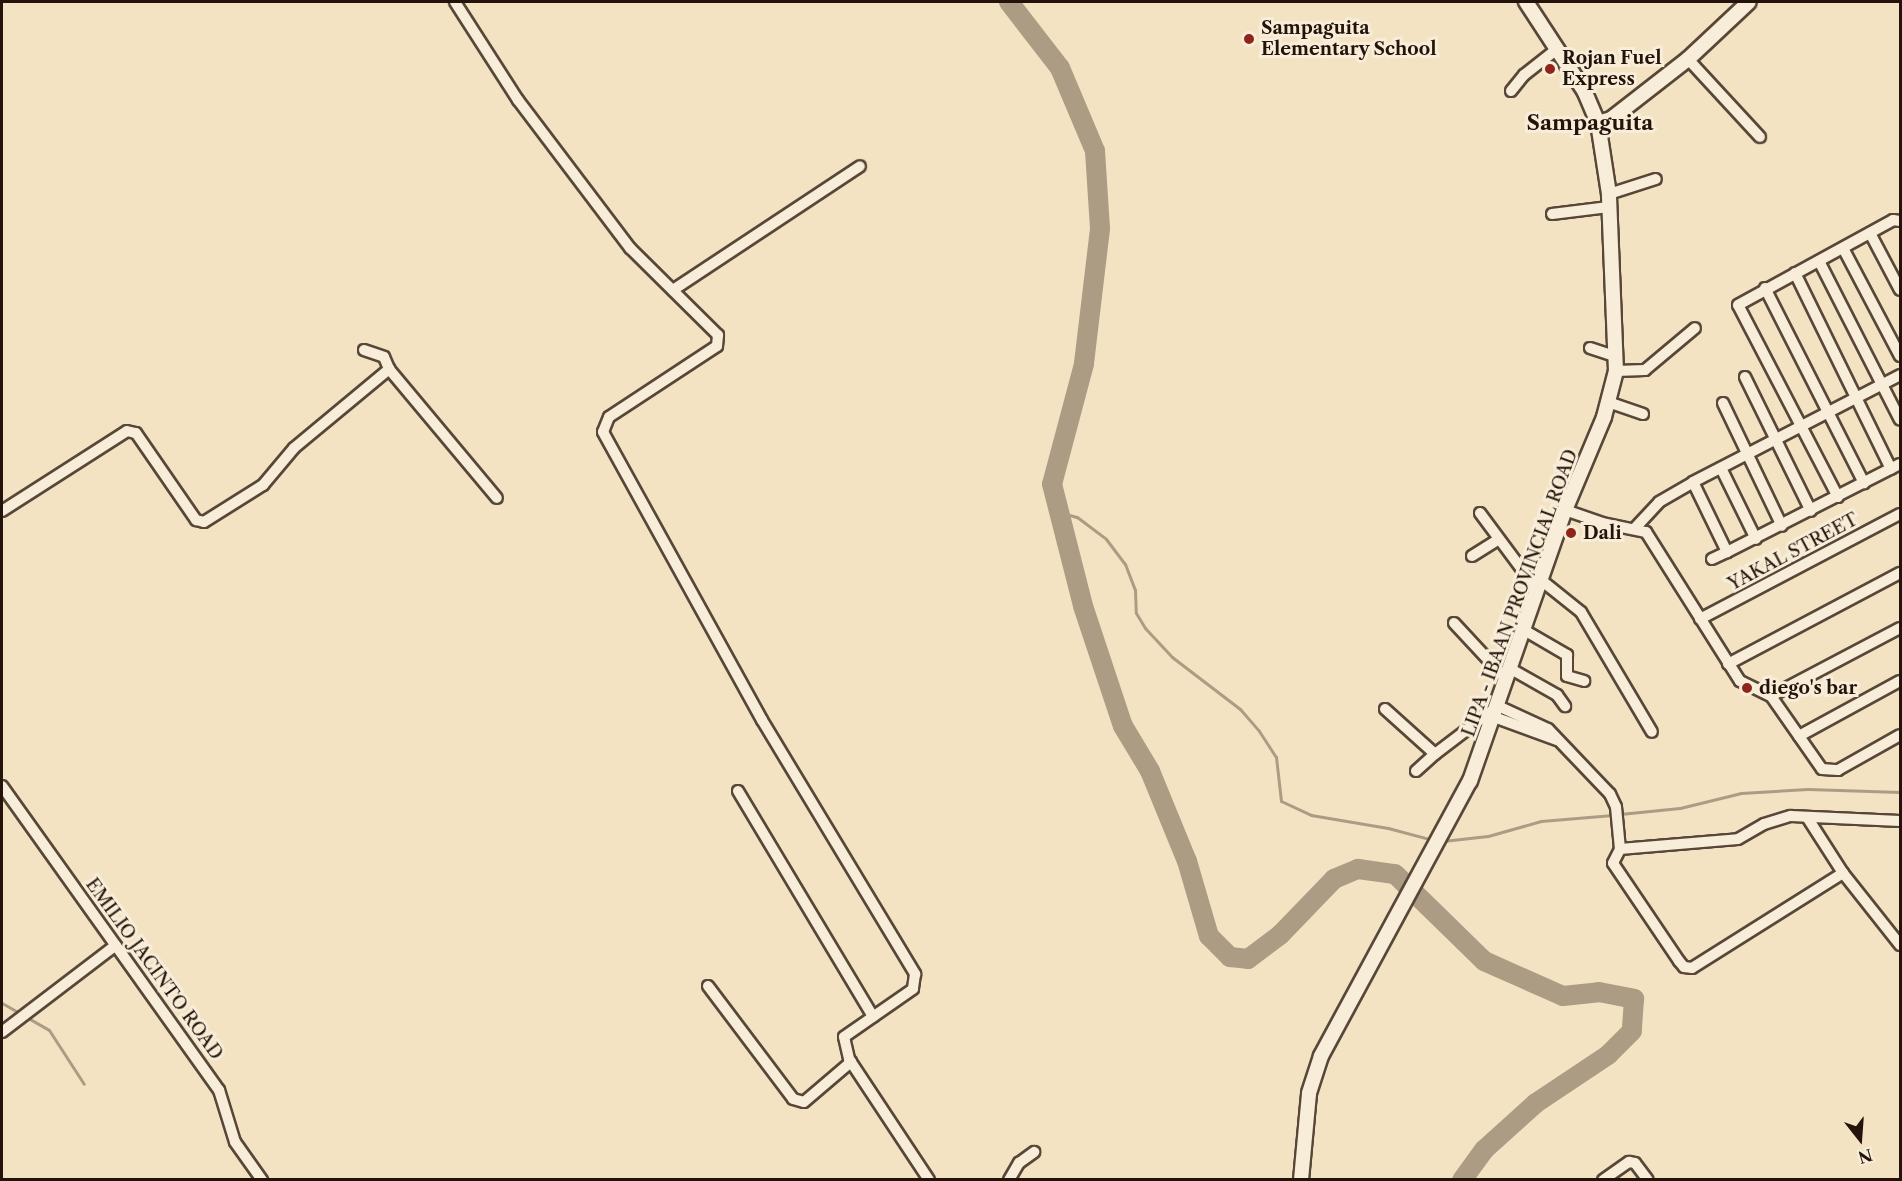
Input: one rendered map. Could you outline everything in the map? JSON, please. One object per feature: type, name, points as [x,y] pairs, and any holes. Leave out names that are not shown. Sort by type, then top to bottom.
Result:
[{"type":"main road","name":"LIPA - IBAAN PROVINCIAL ROAD","points":[[1301,1179],[1309,1093],[1321,1056],[1470,781],[1565,510],[1608,402],[1616,364],[1609,201],[1598,123],[1585,92],[1526,2]]},
{"type":"main road","points":[[1598,123],[1611,119],[1688,59],[1749,2]]},
{"type":"street","points":[[455,2],[568,169],[630,248],[718,335],[719,343],[609,417],[603,432],[762,720],[915,974],[913,989],[844,1037],[851,1062],[930,1179]]},
{"type":"street","points":[[1511,91],[1524,75],[1557,49]]},
{"type":"street","points":[[1688,59],[1760,137]]},
{"type":"street","points":[[673,290],[860,166]]},
{"type":"street","points":[[1552,214],[1609,201],[1656,179]]},
{"type":"street","points":[[1838,497],[1738,305],[1765,288],[1899,221]]},
{"type":"street","points":[[1870,234],[1900,290]]},
{"type":"street","points":[[1844,248],[1900,356]]},
{"type":"street","points":[[1819,261],[1900,420]]},
{"type":"street","points":[[1712,559],[1782,526],[1896,466],[1855,398],[1795,273]]},
{"type":"street","points":[[1765,288],[1864,483]]},
{"type":"street","points":[[1590,348],[1616,364],[1645,370],[1695,328]]},
{"type":"street","points":[[364,350],[384,357],[389,369],[497,498]]},
{"type":"street","points":[[2,511],[127,431],[136,433],[196,520],[204,522],[263,485],[294,448],[389,369]]},
{"type":"street","points":[[1636,528],[1659,502],[1693,482],[1900,375]]},
{"type":"street","points":[[1745,377],[1811,511]]},
{"type":"street","points":[[1608,402],[1643,414]]},
{"type":"street","points":[[1723,403],[1749,453],[1782,526]]},
{"type":"street","points":[[1720,468],[1756,539]]},
{"type":"street","points":[[1693,482],[1727,552]]},
{"type":"street","points":[[1565,510],[1602,523],[1636,528],[1653,540],[1740,681],[1771,696],[1822,769],[1838,771],[1900,735]]},
{"type":"street","points":[[1480,513],[1498,540],[1539,585],[1581,612],[1652,732]]},
{"type":"street","name":"YAKAL STREET","points":[[1700,619],[1900,514]]},
{"type":"street","points":[[1472,556],[1498,540]]},
{"type":"street","points":[[1728,664],[1900,573]]},
{"type":"street","points":[[1454,623],[1509,674],[1557,695],[1565,706]]},
{"type":"street","points":[[1771,696],[1900,628]]},
{"type":"street","points":[[1524,630],[1567,656],[1567,676],[1584,681]]},
{"type":"street","points":[[1799,736],[1900,681]]},
{"type":"street","points":[[1385,709],[1435,754]]},
{"type":"street","points":[[1416,771],[1435,754],[1496,712],[1548,729],[1610,794],[1616,809],[1620,849],[1613,863],[1684,967],[1703,963],[1843,873]]},
{"type":"street","name":"EMILIO JACINTO ROAD","points":[[2,786],[219,1090],[235,1142],[262,1179]]},
{"type":"street","points":[[738,791],[873,1017]]},
{"type":"street","points":[[1620,849],[1738,839],[1777,819],[1807,817],[1900,821]]},
{"type":"street","points":[[1807,817],[1843,873],[1900,945]]},
{"type":"street","points":[[2,1032],[116,945]]},
{"type":"street","points":[[708,986],[793,1099],[804,1102],[851,1062]]},
{"type":"street","points":[[1014,1178],[1019,1163],[1034,1152]]},
{"type":"street","points":[[1603,1179],[1629,1162],[1635,1163],[1648,1179]]},
{"type":"waterway","points":[[1009,2],[1060,68],[1095,151],[1100,229],[1084,364],[1052,484],[1083,606],[1123,726],[1150,771],[1187,861],[1209,936],[1230,957],[1248,959],[1280,935],[1334,879],[1358,869],[1395,874],[1484,961],[1563,996],[1599,992],[1634,999],[1632,1031],[1608,1055],[1536,1103],[1484,1150],[1462,1180]]},
{"type":"waterway","points":[[1059,512],[1077,517],[1106,539],[1125,564],[1135,590],[1136,613],[1145,628],[1172,657],[1240,709],[1259,731],[1276,757],[1281,801],[1311,815],[1388,828],[1433,840]]},
{"type":"waterway","points":[[1620,814],[1680,808],[1741,793],[1808,789],[1900,792]]},
{"type":"waterway","points":[[1443,841],[1488,836],[1541,821],[1613,815]]},
{"type":"waterway","points":[[2,1003],[49,1030],[84,1084]]},
{"type":"place","name":"Sampaguita Elementary School","points":[[1249,39]]},
{"type":"place","name":"Rojan Fuel Express","points":[[1550,69]]},
{"type":"place","name":"Dali","points":[[1571,533]]},
{"type":"place","name":"diego's bar","points":[[1747,688]]},
{"type":"district","name":"Sampaguita","points":[[1590,123]]}]
